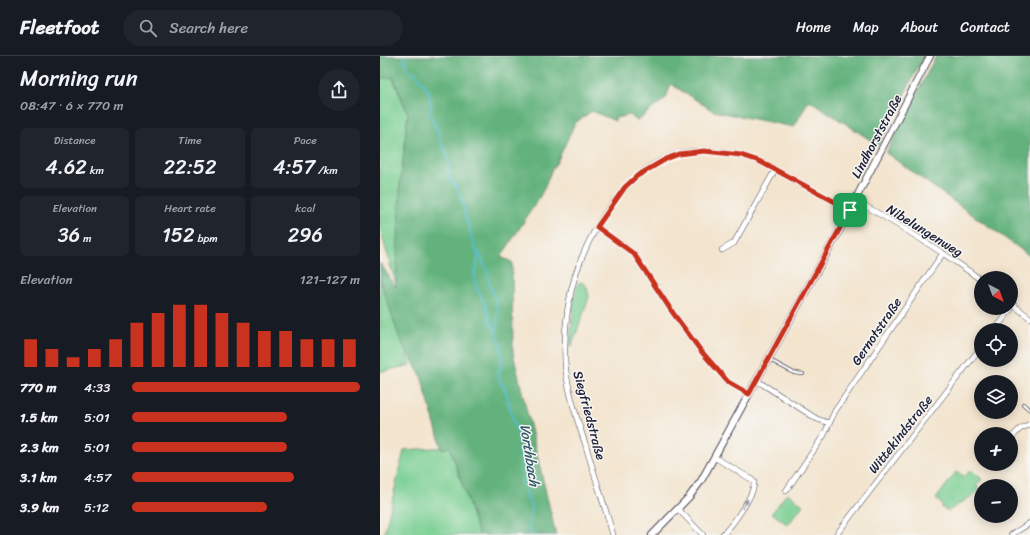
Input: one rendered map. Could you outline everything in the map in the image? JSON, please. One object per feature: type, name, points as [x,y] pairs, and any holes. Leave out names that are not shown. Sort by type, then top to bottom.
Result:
[{"type":"street","name":"Lindhorststraße","points":[[652,535],[696,489],[850,210],[930,56]]},
{"type":"street","name":"Siegfriedstraße","points":[[613,535],[568,386],[565,362],[566,328],[569,302],[576,274],[584,254],[597,227],[625,187],[637,176],[666,159],[679,154],[704,151],[741,155],[759,161],[850,210]]},
{"type":"street","points":[[722,250],[734,243],[775,170]]},
{"type":"street","name":"Nibelungenweg","points":[[855,200],[943,253],[974,275]]},
{"type":"street","points":[[597,227],[634,254],[680,323],[701,351],[728,382],[749,394]]},
{"type":"street","name":"Gernotstraße","points":[[786,491],[824,435],[829,423],[840,405],[943,253]]},
{"type":"street","points":[[1018,309],[1030,318]]},
{"type":"street","name":"Wittekindstraße","points":[[836,535],[974,356]]},
{"type":"street","points":[[756,380],[817,419],[829,423]]},
{"type":"street","points":[[1018,431],[1030,424]]},
{"type":"street","points":[[714,457],[754,482],[755,486],[735,521],[722,535]]},
{"type":"street","points":[[678,509],[703,535]]},
{"type":"street","points":[[1011,535],[1018,533],[1030,523]]},
{"type":"lane","points":[[768,358],[794,373],[803,374]]},
{"type":"lane","points":[[1023,404],[1030,410]]},
{"type":"green space","points":[[380,56],[924,56],[878,145],[809,100],[794,127],[713,111],[671,84],[666,98],[637,121],[630,115],[615,118],[615,121],[592,111],[575,123],[539,198],[501,257],[512,262],[513,353],[556,535],[479,535],[450,447],[442,449],[421,376],[400,339],[380,280],[380,263],[396,287],[400,185],[408,114],[393,77],[380,79]]},
{"type":"green space","points":[[936,56],[1030,56],[1030,256],[886,153]]},
{"type":"green space","points":[[392,77],[408,114],[400,185],[397,288],[380,229],[380,99],[382,99],[380,95],[380,79]]},
{"type":"green space","points":[[380,278],[411,365],[380,372]]},
{"type":"green space","points":[[579,282],[583,283],[587,287],[589,297],[571,348],[574,296]]},
{"type":"green space","points":[[450,447],[479,535],[384,535],[404,450]]},
{"type":"green space","points":[[970,470],[982,479],[974,479],[974,494],[948,511],[941,507],[943,505],[936,499],[956,472],[964,477]]},
{"type":"green space","points":[[787,493],[803,505],[788,525],[772,513]]},
{"type":"waterway","name":"Vorthbach","points":[[404,56],[406,67],[417,75],[429,91],[431,104],[430,114],[448,157],[450,179],[457,187],[478,256],[477,267],[474,273],[475,284],[500,343],[502,358],[501,367],[498,372],[500,382],[505,388],[514,424],[519,436],[523,485],[531,507],[529,530],[533,535]]},
{"type":"waterway","name":"Vorthbach","points":[[476,249],[484,262],[490,288],[497,306],[498,315],[496,332]]},
{"type":"route","points":[[704,151],[741,155],[759,161],[850,210],[749,394],[728,382],[701,351],[673,313],[634,254],[597,227],[625,187],[637,176],[653,165],[679,154],[704,151]]}]
